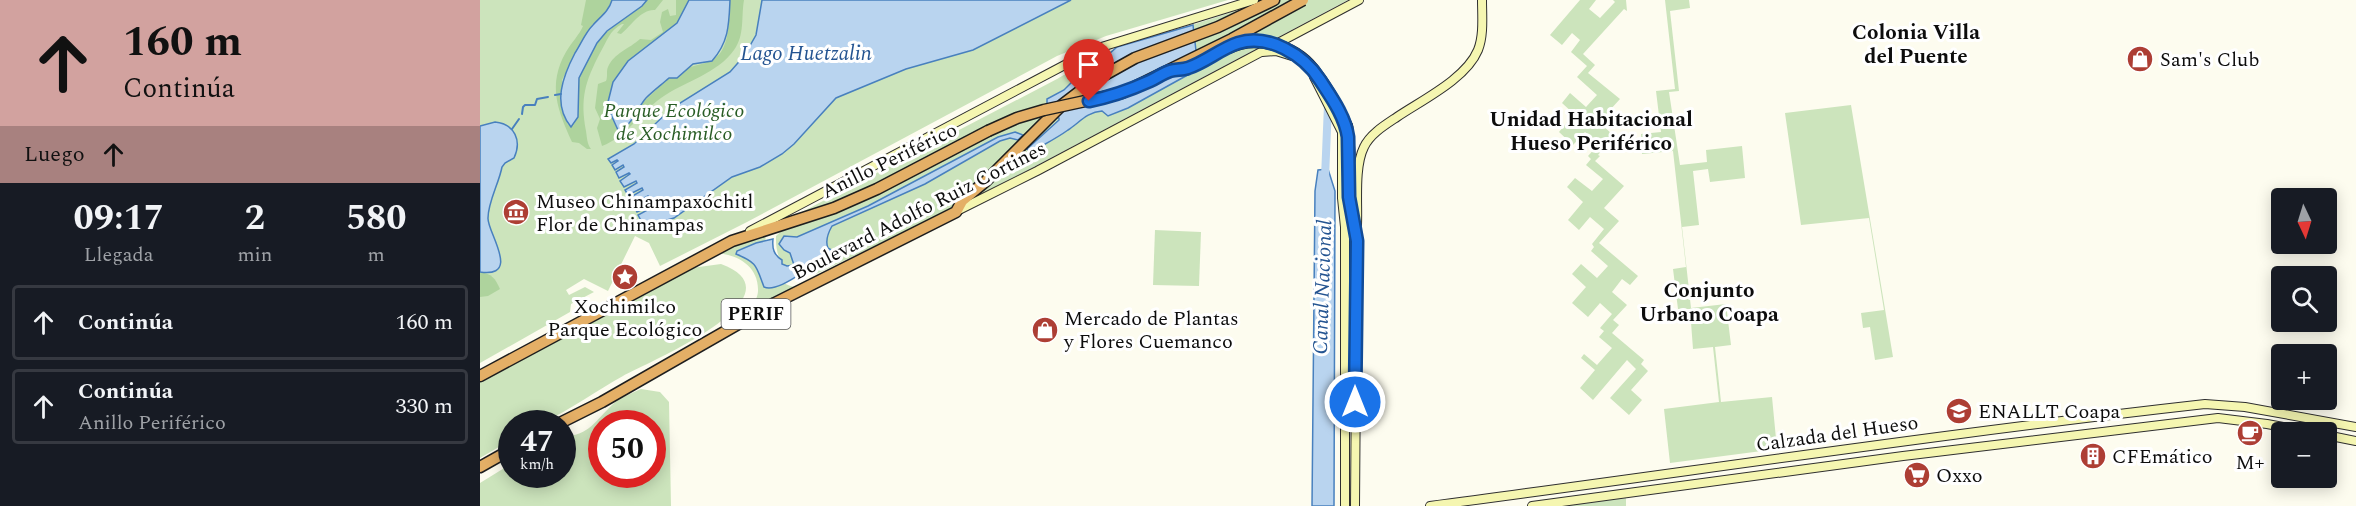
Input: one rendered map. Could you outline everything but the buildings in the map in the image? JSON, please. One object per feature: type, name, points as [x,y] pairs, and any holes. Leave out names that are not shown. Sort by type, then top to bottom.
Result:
[{"type":"highway","points":[[956,212],[962,201],[986,181],[1075,94],[1110,70],[1218,27],[1274,0]]},
{"type":"highway","name":"Anillo Periférico","points":[[732,241],[834,208],[877,189],[1003,124],[1044,110],[1122,93],[1171,70],[1303,0]]},
{"type":"highway","points":[[1171,70],[1188,68],[1237,43],[1250,40],[1279,46],[1304,60],[1334,100],[1347,127],[1350,152],[1349,197],[1357,241]]},
{"type":"highway","name":"Boulevard Adolfo Ruiz Cortines","points":[[576,415],[775,303],[956,212]]},
{"type":"highway","points":[[480,376],[732,241]]},
{"type":"highway","points":[[480,467],[498,457]]},
{"type":"main road","points":[[732,241],[1095,49],[1254,0]]},
{"type":"main road","name":"Boulevard Adolfo Ruiz Cortines","points":[[956,212],[1359,0]]},
{"type":"main road","points":[[1357,506],[1355,496],[1357,241],[1360,160],[1365,144],[1372,135],[1469,66],[1478,49],[1482,0]]},
{"type":"main road","points":[[1262,52],[1275,51],[1288,54],[1308,68],[1342,132],[1342,198],[1345,227],[1345,506]]},
{"type":"main road","name":"Calzada del Hueso","points":[[1430,506],[1634,480],[1883,443],[2205,404],[2246,407],[2356,427]]},
{"type":"main road","name":"Calzada del Hueso","points":[[1532,506],[1903,456],[2218,418],[2271,425]]},
{"type":"main road","points":[[2337,437],[2356,441]]},
{"type":"green space","name":"Parque Ecológico de Xochimilco","points":[[480,0],[1228,0],[1106,36],[1057,56],[660,266],[649,243],[635,236],[608,291],[584,279],[566,290],[569,295],[585,287],[594,292],[571,304],[570,312],[480,363]]},
{"type":"green space","points":[[586,0],[612,0],[604,15],[592,25],[562,80],[563,113],[568,125],[573,126],[578,117],[579,78],[600,37],[647,0],[663,0],[655,10],[645,12],[621,34],[617,33],[624,24],[614,30],[595,63],[587,82],[584,99],[584,119],[587,140],[591,149],[572,142],[562,120],[556,87],[560,64],[583,26],[581,25]]},
{"type":"green space","points":[[676,0],[689,0],[677,23],[628,61],[632,120],[639,106],[669,78],[677,78],[689,68],[717,57],[722,51],[728,34],[730,0],[744,0],[740,38],[734,50],[710,71],[661,98],[618,137],[602,146],[597,128],[600,119],[595,108],[598,84],[606,81],[608,67],[618,55],[640,39],[651,40],[663,32],[660,22],[662,12],[668,9],[670,16],[676,15]]},
{"type":"green space","points":[[1270,0],[1348,0],[983,194],[816,274],[798,274],[785,267],[781,261],[776,246],[776,236],[800,213],[1057,79],[1098,55]]},
{"type":"green space","points":[[1580,0],[1596,0],[1589,9],[1600,18],[1615,2],[1613,0],[1626,0],[1627,11],[1624,9],[1583,54],[1595,65],[1588,73],[1620,99],[1599,122],[1614,136],[1595,161],[1624,186],[1604,208],[1619,221],[1599,243],[1638,276],[1630,285],[1622,279],[1612,292],[1627,305],[1613,320],[1619,325],[1612,333],[1644,360],[1641,364],[1648,371],[1631,390],[1642,400],[1629,415],[1610,398],[1636,369],[1627,360],[1593,400],[1580,388],[1595,370],[1581,358],[1584,354],[1597,365],[1612,348],[1599,337],[1604,331],[1600,328],[1612,314],[1600,303],[1588,317],[1572,303],[1586,287],[1572,274],[1581,264],[1597,278],[1608,266],[1591,251],[1594,247],[1592,244],[1604,229],[1590,217],[1579,230],[1568,220],[1583,202],[1567,187],[1575,178],[1592,191],[1603,179],[1586,165],[1591,159],[1588,156],[1599,144],[1585,132],[1573,145],[1559,132],[1574,114],[1562,103],[1570,93],[1586,107],[1597,95],[1577,77],[1587,66],[1571,52],[1580,40],[1572,33],[1562,45],[1550,35]]},
{"type":"green space","points":[[1665,0],[1689,0],[1690,8],[1670,11],[1679,91],[1669,92],[1680,165],[1707,162],[1706,150],[1742,146],[1745,178],[1710,182],[1708,169],[1693,171],[1699,225],[1682,227],[1691,308],[1726,304],[1731,345],[1715,347],[1721,402],[1772,397],[1777,449],[1670,463],[1664,409],[1719,402],[1713,347],[1693,349],[1690,309],[1678,309],[1673,269],[1686,267],[1673,151],[1642,154],[1641,134],[1661,132],[1656,91],[1675,89]]},
{"type":"green space","points":[[1851,105],[1893,357],[1875,360],[1870,327],[1863,328],[1861,313],[1884,310],[1869,218],[1801,225],[1785,113]]},
{"type":"green space","points":[[1155,230],[1201,232],[1199,286],[1153,285]]},
{"type":"green space","points":[[766,231],[767,257],[772,273],[785,284],[794,287],[752,309],[758,291],[754,274],[749,267],[736,257],[710,253]]},
{"type":"green space","points":[[721,264],[742,277],[745,293],[734,310],[714,327],[623,376],[566,410],[498,410],[498,448],[480,458],[480,380],[684,269]]},
{"type":"green space","points":[[480,272],[493,277],[500,289],[488,296],[480,297]]},
{"type":"green space","points":[[641,389],[660,392],[669,402],[671,506],[480,506],[480,483],[498,472],[498,488],[576,488],[576,434],[588,428],[588,488],[666,488],[666,410],[607,410],[622,398]]},
{"type":"green space","points":[[1626,498],[1626,506],[1564,506]]},
{"type":"water","points":[[612,0],[647,0],[607,31],[597,43],[579,78],[578,117],[571,127],[562,109],[563,80],[585,35],[607,11]]},
{"type":"water","points":[[689,0],[730,0],[728,25],[722,47],[712,61],[693,64],[677,78],[669,78],[646,98],[627,125],[618,130],[607,106],[613,82],[628,61],[677,23]]},
{"type":"water","name":"Lago Huetzalin","points":[[762,0],[1071,0],[973,50],[906,69],[836,98],[782,154],[760,167],[732,177],[674,218],[643,224],[638,215],[655,206],[654,204],[637,212],[634,206],[649,197],[632,204],[629,198],[643,190],[642,188],[628,195],[625,190],[637,183],[636,181],[624,187],[620,181],[630,174],[619,178],[616,172],[624,167],[623,165],[615,170],[612,165],[618,161],[611,163],[608,159],[634,144],[672,108],[730,72],[744,56],[756,35]]},
{"type":"water","points":[[1193,25],[1198,68],[1193,72],[1128,108],[1108,116],[1102,111],[1092,113],[1060,136],[1033,151],[1030,152],[1027,149],[1059,120],[1047,112],[1047,99],[1064,90],[1081,76],[1084,69],[1102,60],[1117,47]]},
{"type":"water","points":[[495,122],[502,123],[512,130],[517,145],[514,158],[502,167],[488,212],[489,225],[501,261],[499,268],[492,272],[480,272],[480,126]]},
{"type":"water","points":[[1015,132],[1023,135],[1018,140],[1010,138],[1000,141],[925,184],[832,226],[827,237],[827,245],[836,253],[836,256],[828,258],[780,286],[764,287],[755,266],[749,260],[736,254],[737,251],[756,243],[773,239],[774,251],[782,260],[782,264],[794,265],[790,253],[779,244],[784,236],[797,237],[868,206],[998,137]]},
{"type":"water","name":"Canal Nacional","points":[[1328,169],[1335,191],[1334,506],[1312,506],[1315,191],[1318,170]]},
{"type":"waterway","points":[[555,95],[561,94]]},
{"type":"waterway","points":[[522,114],[525,105],[535,105],[537,99],[548,97]]},
{"type":"waterway","name":"Canal Nacional","points":[[1325,178],[1328,105]]},
{"type":"waterway","points":[[512,129],[519,119]]},
{"type":"place","name":"Sam's Club","points":[[2140,59]]},
{"type":"place","name":"Museo Chinampaxóchitl Flor de Chinampas","points":[[516,212]]},
{"type":"place","name":"Xochimilco Parque Ecológico","points":[[625,277]]},
{"type":"place","name":"Mercado de Plantas y Flores Cuemanco","points":[[1045,330]]},
{"type":"place","name":"ENALLT Coapa","points":[[1959,411]]},
{"type":"place","name":"M+","points":[[2250,433]]},
{"type":"place","name":"CFEmático","points":[[2093,456]]},
{"type":"place","name":"Oxxo","points":[[1917,475]]},
{"type":"district","name":"Colonia Villa del Puente","points":[[1916,44]]},
{"type":"district","name":"Unidad Habitacional Hueso Periférico","points":[[1591,131]]},
{"type":"district","name":"Conjunto Urbano Coapa","points":[[1709,302]]},
{"type":"route","points":[[1089,101],[1122,93],[1171,70],[1188,68],[1237,43],[1250,40],[1279,46],[1304,60],[1312,68],[1334,100],[1347,127],[1350,152],[1349,197],[1357,241],[1355,402]]}]
